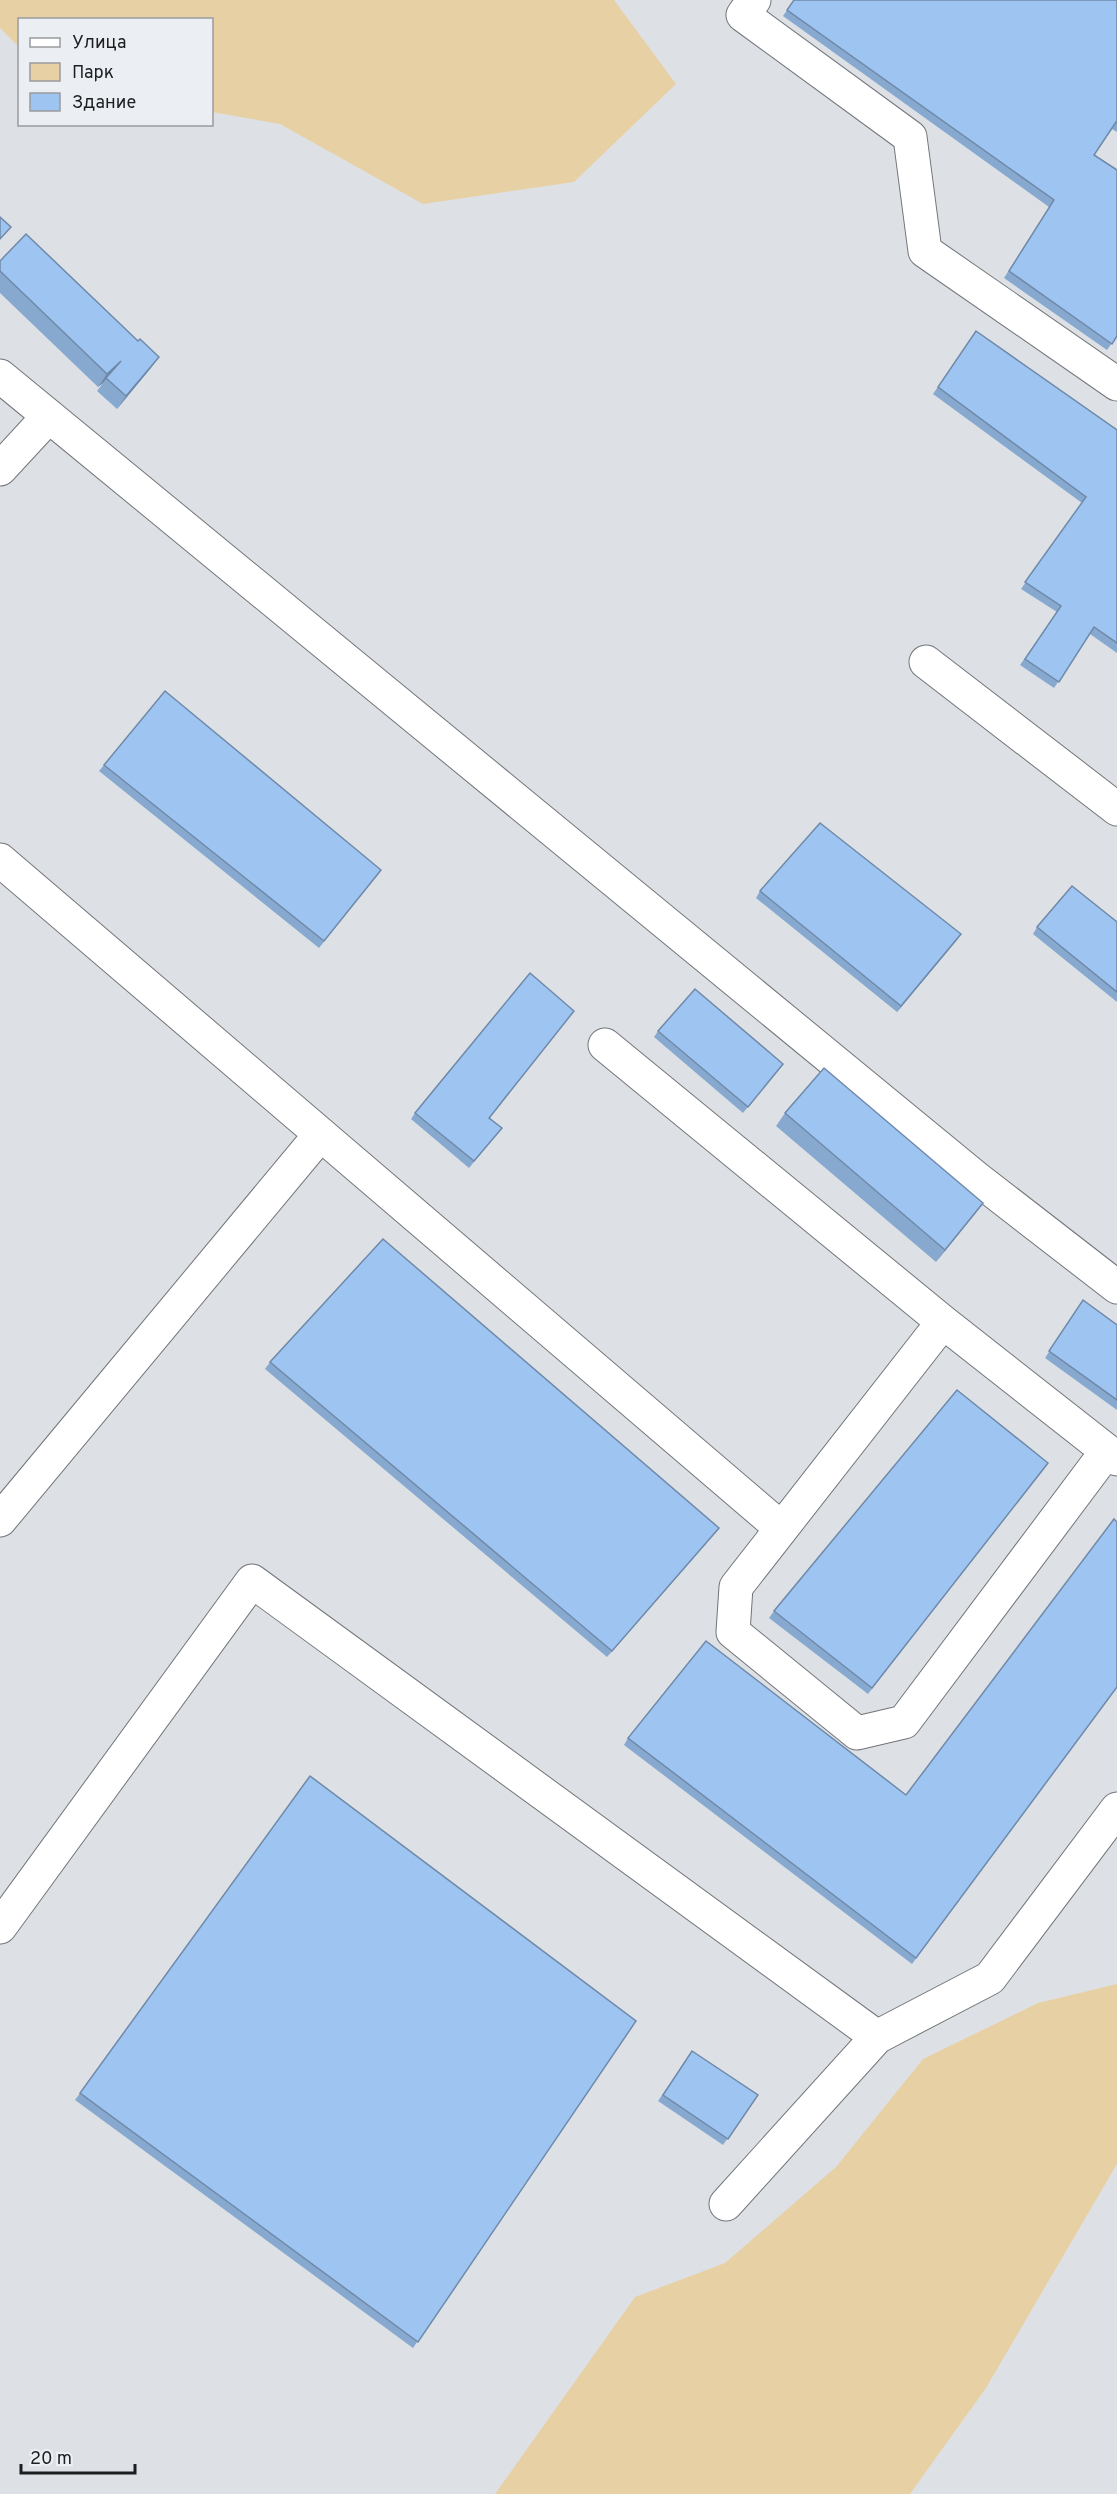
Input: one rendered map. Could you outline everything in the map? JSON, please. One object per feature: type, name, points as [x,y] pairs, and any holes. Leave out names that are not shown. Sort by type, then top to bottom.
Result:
[{"type":"lane","points":[[754,0],[743,15],[910,136],[925,251],[1117,384]]},
{"type":"lane","points":[[0,376],[956,1162],[1117,1287]]},
{"type":"lane","points":[[0,469],[49,416]]},
{"type":"lane","points":[[926,662],[1117,809]]},
{"type":"lane","points":[[0,860],[781,1528]]},
{"type":"lane","points":[[605,1045],[943,1322],[1112,1455],[903,1722],[857,1733],[733,1632],[736,1587],[943,1322]]},
{"type":"lane","points":[[0,1520],[320,1135]]},
{"type":"lane","points":[[0,1927],[252,1581],[878,2037]]},
{"type":"lane","points":[[726,2204],[878,2037],[990,1978],[1117,1809]]},
{"type":"green space","points":[[0,0],[614,0],[676,84],[574,182],[423,204],[280,124],[213,112],[213,18],[18,18],[18,46],[0,28]]},
{"type":"green space","points":[[1117,1984],[1117,2164],[986,2388],[910,2494],[495,2494],[635,2297],[725,2263],[836,2167],[923,2059],[1038,2003]]},
{"type":"building","points":[[794,0],[1117,0],[1117,123],[1094,155],[1117,170],[1117,336],[1112,344],[1009,271],[1054,200],[787,10]]},
{"type":"building","points":[[0,217],[11,227],[0,239]]},
{"type":"building","points":[[26,234],[138,341],[140,339],[159,357],[126,396],[106,378],[121,361],[107,374],[0,271],[0,261]]},
{"type":"building","points":[[976,331],[1117,430],[1117,643],[1094,627],[1059,682],[1025,659],[1061,606],[1025,582],[1086,497],[938,387]]},
{"type":"building","points":[[165,691],[381,870],[324,941],[104,765]]},
{"type":"building","points":[[820,823],[961,934],[901,1006],[760,891]]},
{"type":"building","points":[[1072,886],[1117,922],[1117,992],[1037,927]]},
{"type":"building","points":[[530,973],[574,1011],[489,1118],[502,1128],[474,1161],[415,1113]]},
{"type":"building","points":[[695,989],[783,1064],[748,1107],[658,1031]]},
{"type":"building","points":[[824,1068],[983,1203],[945,1250],[785,1113]]},
{"type":"building","points":[[383,1239],[719,1528],[612,1651],[270,1362]]},
{"type":"building","points":[[1083,1300],[1117,1325],[1117,1400],[1049,1351]]},
{"type":"building","points":[[957,1390],[1048,1463],[872,1688],[774,1611]]},
{"type":"building","points":[[1114,1519],[1117,1522],[1117,1687],[916,1958],[628,1738],[706,1641],[906,1795]]},
{"type":"building","points":[[310,1776],[636,2021],[418,2342],[80,2093]]},
{"type":"building","points":[[692,2051],[758,2095],[728,2139],[663,2095]]}]
